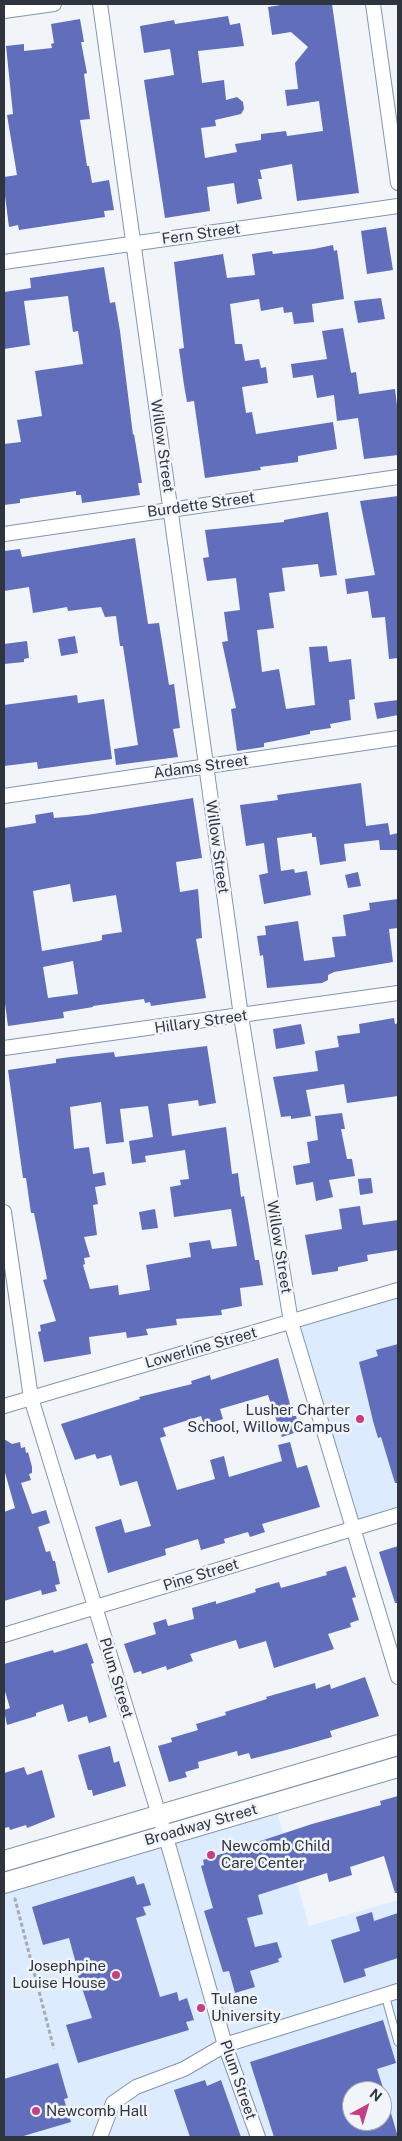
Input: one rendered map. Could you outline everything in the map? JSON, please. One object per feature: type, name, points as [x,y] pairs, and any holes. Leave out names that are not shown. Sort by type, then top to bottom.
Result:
[{"type":"street","points":[[4,11],[54,4]]},
{"type":"street","name":"Willow Street","points":[[100,4],[241,1016],[291,1322],[355,1528],[398,1677]]},
{"type":"street","points":[[373,4],[398,183]]},
{"type":"street","name":"Fern Street","points":[[4,262],[398,206]]},
{"type":"street","name":"Burdette Street","points":[[4,534],[398,477]]},
{"type":"street","name":"Adams Street","points":[[4,796],[398,738]]},
{"type":"street","name":"Hillary Street","points":[[4,1048],[398,993]]},
{"type":"street","name":"Plum Street","points":[[4,1212],[31,1398],[165,1835],[225,2045],[258,2137]]},
{"type":"street","name":"Lowerline Street","points":[[4,1406],[398,1290]]},
{"type":"street","name":"Pine Street","points":[[4,1635],[398,1515]]},
{"type":"street","name":"Broadway Street","points":[[4,1861],[398,1745]]},
{"type":"street","name":"Broadway Street","points":[[4,1883],[398,1767]]},
{"type":"street","points":[[100,2137],[113,2103],[136,2087],[184,2069],[225,2045],[392,1993]]},
{"type":"lane","points":[[392,1993],[398,2042]]},
{"type":"path","points":[[24,1896],[15,1899],[54,2049]]},
{"type":"shaded area","name":"Lusher Charter School, Willow Campus","points":[[398,1290],[398,1515],[355,1528],[291,1322]]},
{"type":"shaded area","name":"Tulane University","points":[[275,1804],[309,1926],[398,1900],[398,2137],[4,2137],[4,1883]]},
{"type":"building","points":[[287,4],[332,4],[359,193],[297,201],[292,164],[260,170],[262,179],[258,179],[262,199],[237,204],[234,183],[207,187],[210,211],[165,218],[144,80],[174,75],[170,49],[144,53],[140,26],[174,20],[175,24],[228,16],[230,25],[240,23],[244,46],[198,51],[202,83],[224,80],[226,100],[237,97],[243,102],[244,109],[241,114],[215,120],[216,126],[201,128],[205,158],[237,152],[235,144],[261,140],[261,134],[286,131],[287,136],[323,131],[319,101],[287,106],[285,90],[298,89],[295,63],[308,47],[291,32],[272,35],[268,7]]},
{"type":"building","points":[[80,19],[84,42],[81,42],[87,73],[84,74],[90,119],[80,120],[87,166],[89,166],[92,183],[109,180],[114,210],[104,211],[105,217],[19,230],[18,225],[9,227],[4,177],[17,175],[7,115],[13,114],[6,46],[24,44],[24,51],[52,48],[51,44],[54,43],[51,24]]},
{"type":"building","points":[[386,227],[393,270],[367,274],[361,231]]},
{"type":"building","points":[[333,245],[334,251],[337,250],[344,299],[312,304],[314,322],[294,324],[292,312],[284,313],[283,307],[261,311],[259,299],[230,304],[235,344],[242,344],[245,361],[259,359],[261,368],[266,367],[268,383],[242,387],[246,413],[252,412],[256,434],[333,422],[337,449],[298,456],[298,462],[260,467],[261,470],[205,478],[194,401],[187,402],[184,385],[179,349],[184,348],[174,262],[223,254],[227,278],[255,275],[252,254],[272,251],[273,254]]},
{"type":"building","points":[[104,267],[110,303],[115,302],[120,331],[133,435],[142,483],[138,483],[140,495],[82,503],[81,495],[76,495],[76,491],[20,499],[20,503],[4,505],[4,444],[21,442],[17,420],[42,416],[35,371],[83,364],[78,331],[73,332],[68,296],[24,301],[30,345],[4,349],[4,292],[31,288],[30,278]]},
{"type":"building","points":[[381,298],[385,319],[358,323],[354,301]]},
{"type":"building","points":[[343,328],[351,373],[356,372],[359,394],[395,389],[398,414],[398,455],[364,459],[358,418],[337,421],[334,395],[317,398],[313,375],[293,378],[291,364],[327,359],[322,331]]},
{"type":"building","points":[[398,496],[398,658],[389,659],[385,617],[372,618],[368,591],[347,594],[345,579],[375,575],[360,501]]},
{"type":"building","points":[[328,512],[337,575],[320,577],[318,564],[282,568],[285,591],[269,593],[274,628],[257,630],[262,672],[279,669],[286,709],[315,705],[309,647],[327,646],[329,662],[351,659],[355,699],[349,700],[351,720],[330,724],[331,728],[310,731],[310,734],[264,743],[264,747],[237,751],[231,709],[236,708],[222,642],[228,641],[224,612],[240,610],[236,578],[207,581],[203,558],[209,557],[205,530],[284,522],[284,520]]},
{"type":"building","points":[[135,538],[148,624],[159,623],[169,685],[174,684],[180,728],[173,729],[178,757],[116,765],[114,749],[138,745],[123,646],[120,646],[116,616],[105,617],[101,607],[68,611],[67,607],[33,613],[29,587],[4,591],[4,551],[20,549],[22,557]]},
{"type":"building","points":[[75,636],[78,653],[61,656],[58,639]]},
{"type":"building","points":[[27,641],[29,658],[24,659],[24,662],[4,664],[4,644]]},
{"type":"building","points":[[77,695],[78,703],[104,699],[112,759],[38,769],[37,762],[4,766],[4,705]]},
{"type":"building","points":[[398,700],[398,715],[377,719],[374,703]]},
{"type":"building","points":[[361,783],[366,826],[388,823],[390,835],[398,833],[398,850],[380,850],[379,840],[344,844],[346,861],[320,865],[316,837],[312,837],[312,833],[277,838],[281,871],[294,869],[295,873],[307,871],[311,895],[264,904],[259,875],[268,873],[264,843],[246,846],[240,805],[278,800],[277,795]]},
{"type":"building","points":[[193,798],[202,858],[176,862],[180,892],[198,889],[202,938],[196,939],[206,998],[151,1006],[150,1002],[145,1003],[144,999],[93,1006],[63,1012],[64,1018],[8,1026],[4,996],[4,828],[36,823],[35,815],[53,812],[54,818],[87,815]],"holes":[[[70,884],[73,902],[116,895],[122,932],[102,935],[102,940],[99,941],[42,951],[33,891]],[[73,961],[78,994],[48,998],[43,967]]]},
{"type":"building","points":[[358,872],[361,886],[348,888],[345,875]]},
{"type":"building","points":[[398,899],[398,928],[389,929],[393,962],[334,972],[328,975],[328,980],[322,983],[267,988],[263,955],[260,956],[257,936],[266,935],[265,926],[298,921],[304,961],[335,957],[332,937],[346,936],[343,915],[370,910],[369,903]]},
{"type":"building","points":[[394,1018],[395,1024],[398,1023],[398,1096],[347,1103],[344,1084],[306,1090],[311,1116],[291,1119],[291,1116],[281,1117],[273,1077],[318,1071],[315,1051],[339,1047],[337,1036],[360,1033],[359,1024]]},
{"type":"building","points":[[301,1024],[305,1044],[276,1049],[273,1029]]},
{"type":"building","points":[[207,1046],[216,1103],[199,1106],[198,1100],[168,1104],[172,1136],[226,1127],[232,1174],[238,1173],[241,1197],[244,1196],[255,1260],[259,1260],[263,1285],[240,1288],[242,1306],[221,1310],[222,1315],[176,1319],[177,1325],[146,1329],[148,1335],[127,1338],[126,1332],[89,1337],[91,1354],[44,1362],[38,1332],[41,1331],[40,1325],[56,1321],[43,1280],[47,1279],[34,1213],[31,1213],[26,1178],[23,1178],[8,1070],[56,1063],[56,1059],[70,1057],[114,1052],[115,1057]],"holes":[[[101,1102],[106,1144],[124,1142],[120,1109],[148,1106],[153,1137],[129,1141],[132,1164],[146,1162],[145,1156],[185,1150],[189,1179],[180,1180],[181,1185],[170,1187],[174,1217],[231,1209],[237,1246],[212,1249],[210,1240],[189,1243],[191,1257],[146,1265],[150,1290],[119,1295],[118,1285],[90,1289],[83,1265],[85,1264],[84,1258],[90,1257],[84,1237],[97,1235],[93,1205],[98,1204],[95,1187],[106,1185],[104,1172],[93,1174],[89,1147],[74,1149],[70,1107]]]},
{"type":"building","points":[[342,1113],[345,1129],[341,1129],[347,1159],[352,1159],[355,1176],[329,1180],[333,1197],[316,1201],[313,1182],[296,1185],[293,1166],[310,1163],[307,1142],[318,1140],[315,1116]]},
{"type":"building","points":[[371,1178],[373,1193],[360,1195],[358,1179]]},
{"type":"building","points":[[360,1206],[363,1225],[398,1220],[398,1250],[367,1255],[368,1261],[338,1267],[338,1271],[312,1275],[305,1235],[342,1229],[339,1209]]},
{"type":"building","points":[[155,1209],[158,1228],[142,1230],[139,1212]]},
{"type":"building","points":[[398,1344],[398,1483],[395,1483],[381,1437],[378,1438],[359,1362],[378,1356],[376,1350]]},
{"type":"building","points":[[278,1358],[293,1416],[296,1416],[300,1431],[282,1437],[268,1395],[220,1409],[223,1419],[204,1425],[201,1416],[163,1428],[166,1436],[160,1438],[177,1490],[215,1479],[210,1460],[224,1456],[229,1477],[282,1461],[278,1445],[290,1442],[297,1468],[307,1465],[320,1507],[262,1524],[265,1532],[250,1537],[248,1532],[224,1539],[225,1543],[201,1550],[198,1539],[165,1549],[166,1555],[108,1573],[95,1527],[121,1519],[125,1533],[151,1526],[137,1481],[120,1486],[111,1455],[97,1459],[95,1454],[75,1460],[61,1424],[140,1399],[139,1397],[192,1384],[191,1381],[210,1375],[211,1380]]},
{"type":"building","points":[[4,1439],[12,1444],[20,1442],[21,1448],[25,1447],[26,1453],[28,1452],[32,1467],[32,1473],[29,1474],[31,1480],[21,1483],[32,1514],[46,1510],[50,1523],[38,1527],[46,1552],[50,1551],[53,1561],[55,1561],[60,1584],[55,1585],[57,1591],[42,1595],[41,1590],[4,1601],[4,1512],[15,1508],[4,1469]]},
{"type":"building","points":[[398,1546],[398,1603],[395,1603],[379,1552]]},
{"type":"building","points":[[346,1566],[356,1597],[352,1598],[359,1620],[350,1623],[351,1627],[328,1634],[334,1649],[274,1668],[266,1641],[239,1649],[236,1640],[190,1654],[193,1661],[167,1670],[166,1666],[142,1674],[141,1671],[134,1673],[124,1644],[156,1634],[153,1623],[166,1619],[168,1626],[194,1619],[192,1608],[216,1601],[216,1604],[256,1592],[255,1589],[279,1582],[281,1588],[327,1575],[326,1572]]},
{"type":"building","points":[[87,1643],[94,1663],[91,1664],[107,1717],[89,1723],[87,1716],[68,1722],[63,1704],[36,1713],[36,1716],[7,1725],[4,1710],[10,1708],[4,1688],[4,1664],[53,1650],[54,1653]]},
{"type":"building","points":[[365,1677],[379,1716],[330,1731],[332,1737],[251,1759],[249,1753],[238,1756],[237,1751],[198,1762],[199,1768],[185,1772],[187,1777],[169,1782],[158,1746],[172,1742],[171,1738],[198,1730],[196,1724],[226,1715],[225,1712],[267,1699],[266,1697],[315,1683],[316,1689],[330,1684],[331,1689]]},
{"type":"building","points":[[110,1746],[114,1763],[119,1761],[126,1786],[93,1796],[92,1790],[88,1790],[78,1755]]},
{"type":"building","points":[[24,1767],[27,1775],[42,1770],[55,1817],[27,1828],[26,1825],[10,1830],[9,1827],[4,1828],[4,1773]]},
{"type":"building","points":[[398,1796],[398,1893],[395,1893],[384,1856],[350,1867],[352,1875],[329,1882],[327,1873],[258,1895],[263,1914],[247,1918],[255,1947],[277,1942],[282,1957],[278,1959],[279,1962],[250,1971],[255,1987],[235,1993],[229,1971],[223,1972],[204,1911],[213,1908],[201,1866],[204,1865],[203,1860],[312,1824],[381,1805],[380,1801]]},
{"type":"building","name":"Josephpine Louise House","points":[[134,1876],[137,1885],[144,1883],[151,1905],[143,1907],[146,1915],[136,1918],[160,1997],[177,1992],[179,2001],[187,1998],[194,2020],[186,2022],[189,2030],[78,2063],[66,2025],[92,2018],[75,1967],[77,1967],[69,1938],[43,1945],[32,1907]]},
{"type":"building","points":[[372,1912],[374,1921],[398,1913],[398,1958],[364,1969],[366,1976],[344,1983],[331,1940],[360,1931],[356,1917]]},
{"type":"building","points":[[383,2020],[396,2063],[377,2069],[381,2081],[342,2081],[342,2131],[392,2131],[392,2117],[398,2137],[274,2137],[250,2062]]},
{"type":"building","name":"Newcomb Hall","points":[[58,2063],[68,2098],[64,2099],[71,2122],[20,2137],[4,2137],[4,2079]]},
{"type":"building","points":[[205,2080],[207,2086],[221,2080],[241,2137],[190,2137],[174,2090]]},
{"type":"place","name":"Lusher Charter School, Willow Campus","points":[[360,1419]]},
{"type":"place","name":"Newcomb Child Care Center","points":[[211,1855]]},
{"type":"place","name":"Josephpine Louise House","points":[[116,1975]]},
{"type":"place","name":"Tulane University","points":[[201,2008]]},
{"type":"place","name":"Newcomb Hall","points":[[36,2111]]}]
